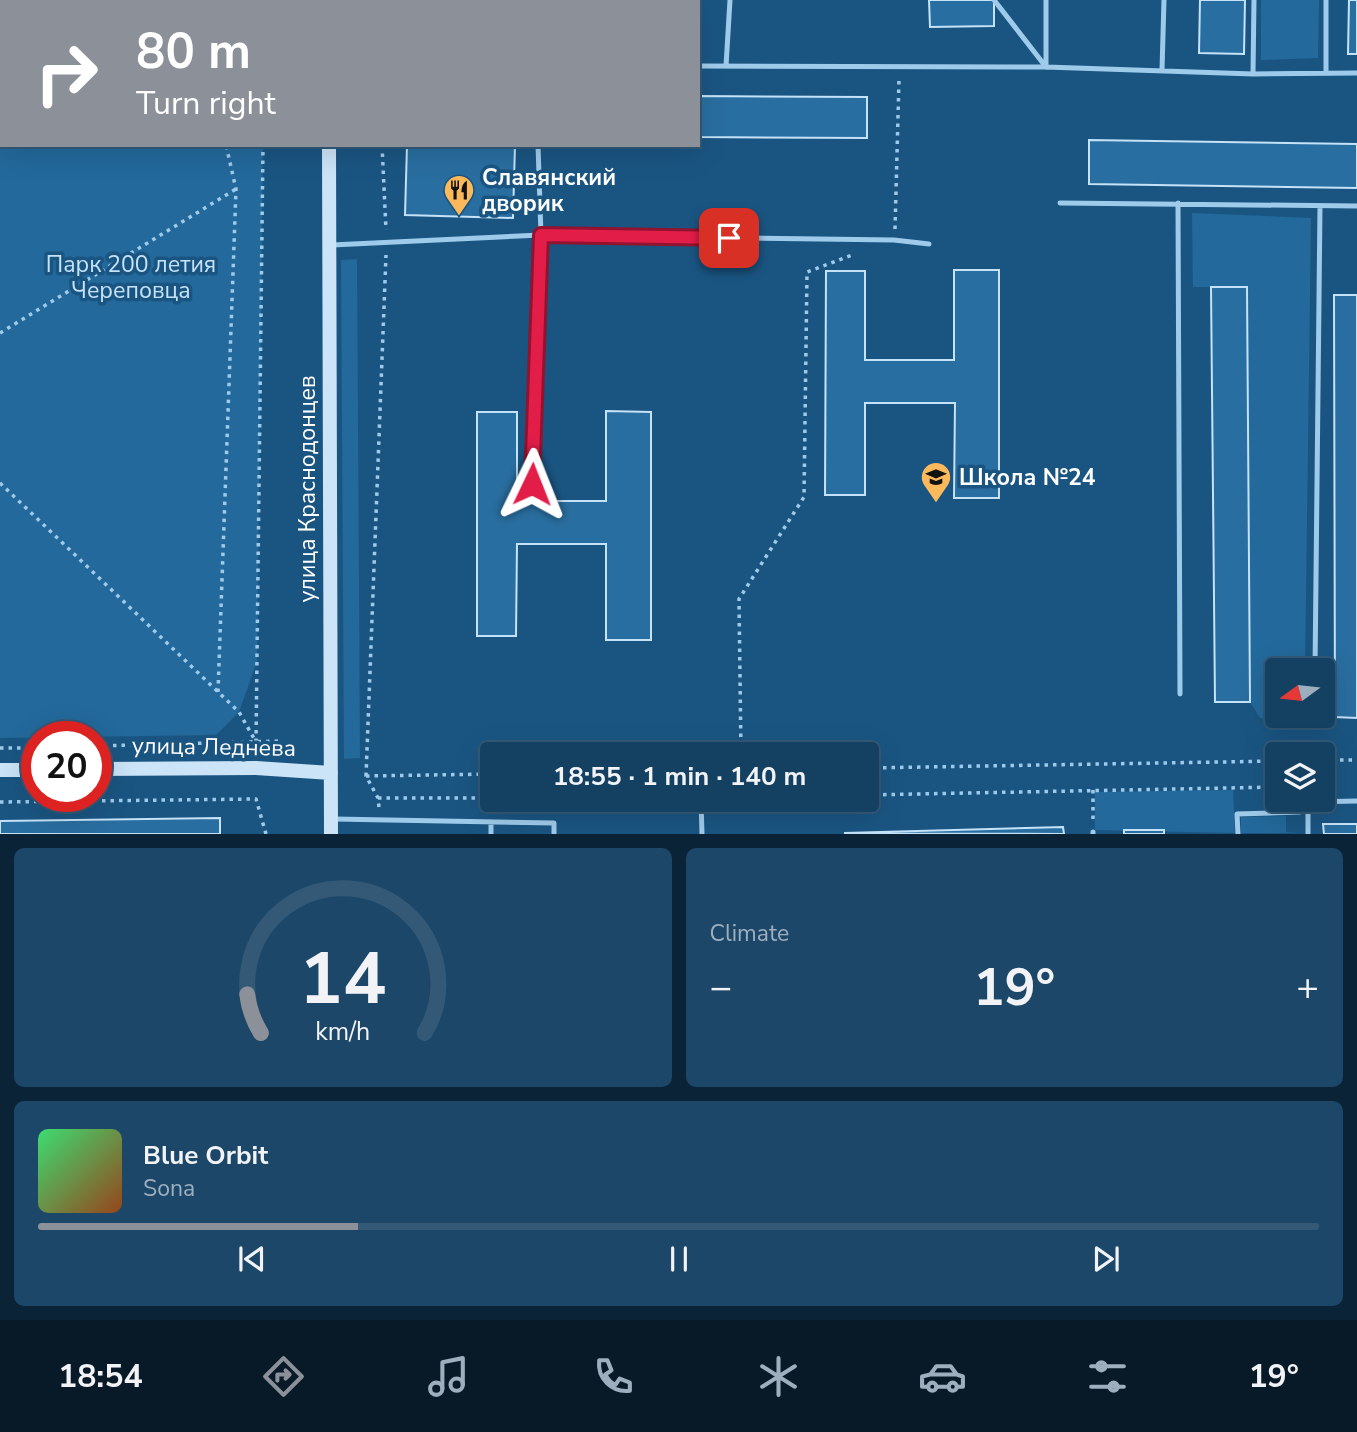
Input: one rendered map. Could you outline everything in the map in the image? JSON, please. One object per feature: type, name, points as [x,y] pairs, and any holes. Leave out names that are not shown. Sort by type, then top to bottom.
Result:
[{"type":"main road","name":"улица Краснодонцев","points":[[329,147],[331,826]]},
{"type":"main road","name":"улица Леднева","points":[[112,769],[256,768],[331,773]]},
{"type":"main road","points":[[0,770],[21,769]]},
{"type":"lane","points":[[726,66],[730,0]]},
{"type":"lane","points":[[993,0],[1046,67]]},
{"type":"lane","points":[[1046,0],[1046,67]]},
{"type":"lane","points":[[1162,70],[1164,0]]},
{"type":"lane","points":[[1253,74],[1254,0]]},
{"type":"lane","points":[[1326,0],[1326,72]]},
{"type":"lane","points":[[700,66],[1046,67],[1253,74],[1357,73]]},
{"type":"lane","points":[[532,484],[541,235],[538,147]]},
{"type":"lane","points":[[1060,203],[1357,206]]},
{"type":"lane","points":[[1178,203],[1180,694]]},
{"type":"lane","points":[[1315,658],[1320,206]]},
{"type":"lane","points":[[329,245],[541,235],[894,240],[929,244]]},
{"type":"lane","points":[[1308,834],[1308,802],[1357,801]]},
{"type":"lane","points":[[701,812],[702,834]]},
{"type":"lane","points":[[1238,834],[1237,814],[1300,812]]},
{"type":"lane","points":[[331,826],[491,821],[554,822],[554,834]]},
{"type":"lane","points":[[491,821],[491,834]]},
{"type":"path","points":[[894,240],[900,67]]},
{"type":"path","points":[[218,692],[236,189],[226,147]]},
{"type":"path","points":[[256,754],[263,147]]},
{"type":"path","points":[[382,147],[386,241],[366,776],[378,798],[480,798]]},
{"type":"path","points":[[0,333],[236,189]]},
{"type":"path","points":[[741,742],[739,599],[804,497],[807,272],[857,254]]},
{"type":"path","points":[[0,483],[239,712],[256,743]]},
{"type":"path","points":[[112,746],[281,741]]},
{"type":"path","points":[[0,748],[21,748]]},
{"type":"path","points":[[1335,760],[1357,760]]},
{"type":"path","points":[[879,768],[1265,761]]},
{"type":"path","points":[[366,776],[480,774]]},
{"type":"path","points":[[879,795],[1265,787]]},
{"type":"path","points":[[1093,790],[1093,833]]},
{"type":"path","points":[[0,802],[256,799],[266,834]]},
{"type":"green space","points":[[1261,0],[1319,0],[1318,58],[1261,60]]},
{"type":"green space","name":"Парк 200 летия Череповца","points":[[0,147],[263,147],[257,661],[239,712],[216,735],[112,736],[112,721],[21,721],[21,738],[0,738]]},
{"type":"green space","points":[[1192,213],[1311,218],[1305,658],[1265,658],[1265,718],[1260,718],[1250,702],[1247,287],[1193,287]]},
{"type":"green space","points":[[357,259],[360,758],[344,759],[341,260]]},
{"type":"green space","points":[[1233,790],[1235,833],[1095,830],[1095,792]]},
{"type":"green space","points":[[1286,816],[1286,832],[1298,833],[1241,833],[1241,817]]},
{"type":"building","points":[[929,0],[994,0],[994,26],[930,27]]},
{"type":"building","points":[[1200,0],[1245,0],[1244,54],[1199,53]]},
{"type":"building","points":[[1349,0],[1357,0],[1357,54],[1348,54]]},
{"type":"building","points":[[700,96],[867,97],[867,138],[700,137]]},
{"type":"building","points":[[1089,140],[1357,144],[1357,188],[1089,184]]},
{"type":"building","points":[[407,147],[515,147],[513,218],[405,215]]},
{"type":"building","points":[[954,270],[999,270],[999,498],[954,498],[955,403],[865,403],[865,495],[825,495],[826,271],[865,271],[865,360],[954,360]]},
{"type":"building","points":[[1211,287],[1247,287],[1250,702],[1215,702]]},
{"type":"building","points":[[1334,295],[1357,295],[1357,718],[1335,717]]},
{"type":"building","points":[[606,411],[651,412],[651,640],[606,640],[606,544],[517,544],[516,636],[477,636],[477,412],[517,412],[517,501],[606,501]]},
{"type":"building","points":[[220,818],[220,834],[0,834],[0,821]]},
{"type":"building","points":[[1323,824],[1357,824],[1357,834],[1324,834]]},
{"type":"building","points":[[1063,827],[1064,834],[844,833]]},
{"type":"building","points":[[1124,830],[1164,830],[1164,834],[1124,834]]},
{"type":"place","name":"Славянский дворик","points":[[459,217]]},
{"type":"place","name":"Школа №24","points":[[936,504]]},
{"type":"route","points":[[532,484],[541,235],[729,238]]}]
